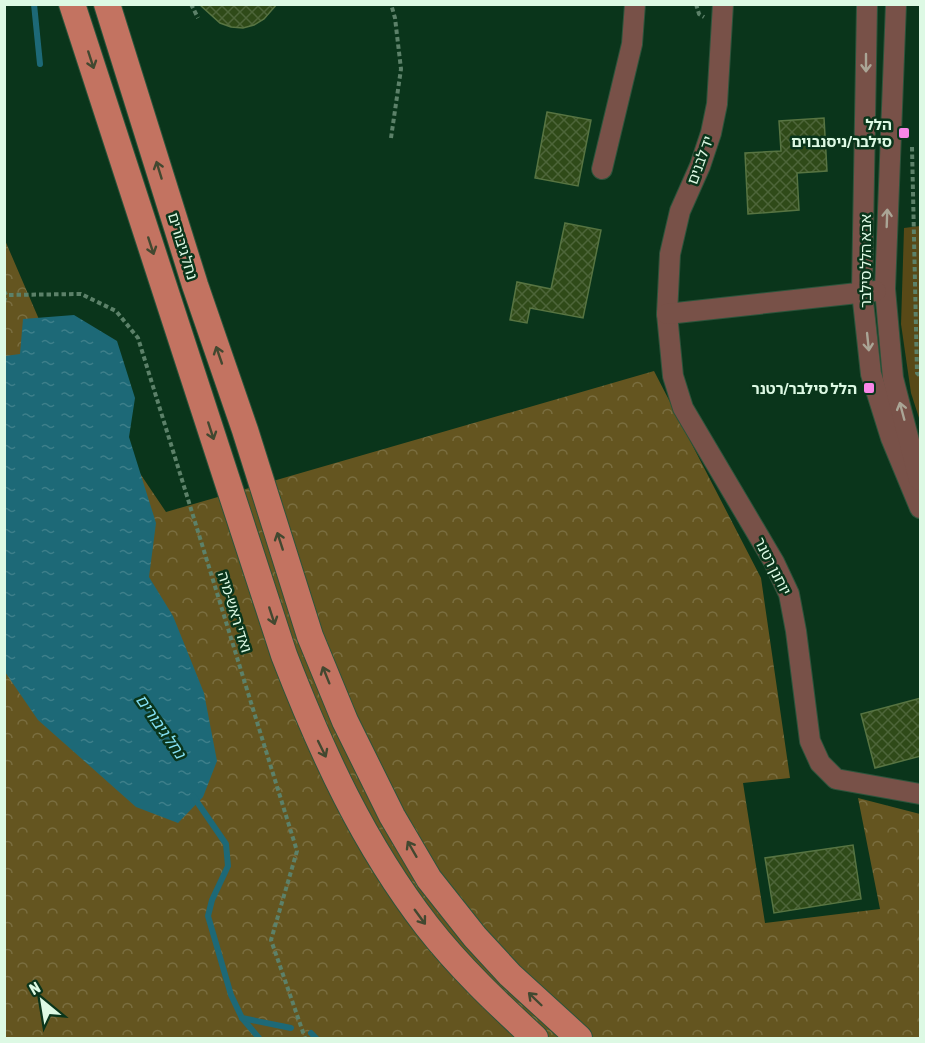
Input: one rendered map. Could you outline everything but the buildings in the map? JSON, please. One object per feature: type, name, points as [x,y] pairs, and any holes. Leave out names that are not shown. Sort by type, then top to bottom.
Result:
[{"type":"main road","name":"נחל גיבורים","points":[[72,4],[284,655],[314,731],[347,801],[400,890],[461,967],[535,1038]]},
{"type":"main road","name":"נחל גיבורים","points":[[107,4],[195,285],[245,430],[310,636],[345,721],[392,816],[429,879],[475,938],[518,982],[579,1038]]},
{"type":"street","points":[[602,169],[632,44],[635,4]]},
{"type":"street","name":"יד לבנים","points":[[666,314],[669,254],[681,211],[711,133],[717,104],[723,4]]},
{"type":"street","name":"אבא הלל סילבר","points":[[896,4],[885,290],[893,378],[921,489]]},
{"type":"street","name":"אבא הלל סילבר","points":[[867,5],[862,292],[871,374],[891,438],[921,508]]},
{"type":"street","points":[[666,314],[885,290]]},
{"type":"street","name":"יוחנן רטנר","points":[[666,314],[673,376],[683,408],[774,562],[789,594],[810,741],[820,763],[836,779],[921,794]]},
{"type":"path","points":[[191,4],[198,18]]},
{"type":"path","points":[[391,138],[401,69],[392,4]]},
{"type":"path","points":[[912,146],[917,373],[921,376]]},
{"type":"path","points":[[914,250],[921,250]]},
{"type":"path","points":[[4,302],[5,293]]},
{"type":"path","name":"ואדי ראש-מיה","points":[[5,293],[81,294],[116,310],[138,338],[297,851],[271,940],[305,1038]]},
{"type":"shaded area","points":[[920,226],[920,421],[911,393],[901,324],[904,228]]},
{"type":"green space","points":[[4,238],[44,331],[166,512],[654,371],[761,578],[790,778],[743,783],[765,923],[880,909],[858,798],[920,814],[920,1038],[5,1038]]},
{"type":"water","points":[[74,315],[117,341],[135,398],[129,437],[156,523],[149,577],[173,616],[204,693],[217,761],[203,797],[178,823],[136,807],[38,720],[5,672],[5,356],[20,354],[23,319]]},
{"type":"waterway","name":"נחל גיבורים","points":[[34,4],[40,64]]},
{"type":"waterway","name":"נחל גיבורים","points":[[193,796],[226,844],[228,866],[212,900],[208,916],[231,995],[242,1018],[259,1038]]},
{"type":"waterway","points":[[242,1018],[291,1028]]},
{"type":"waterway","points":[[311,1033],[316,1038]]},
{"type":"place","name":"הלל סילבר/ניסנבוים","points":[[904,133]]},
{"type":"place","name":"הלל סילבר/רטנר","points":[[869,388]]}]
